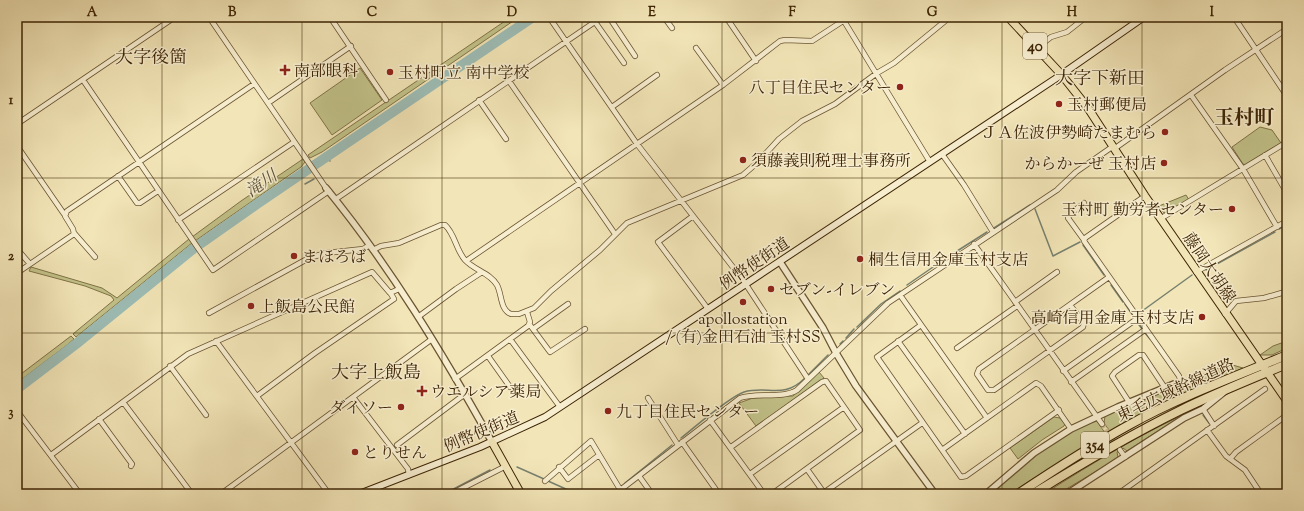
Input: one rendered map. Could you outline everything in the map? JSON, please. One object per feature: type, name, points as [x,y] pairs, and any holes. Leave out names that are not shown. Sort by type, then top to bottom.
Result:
[{"type":"highway","name":"東毛広域幹線道路","points":[[1018,494],[1064,464],[1130,425],[1209,387],[1287,355]]},
{"type":"highway","name":"東毛広域幹線道路","points":[[1033,494],[1133,435],[1227,389],[1287,364]]},
{"type":"main road","name":"藤岡大胡線","points":[[1008,17],[1061,74],[1088,108],[1144,196],[1266,373],[1287,401]]},
{"type":"main road","name":"例幣使街道","points":[[359,494],[492,442],[538,420],[560,407],[942,154],[1144,17]]},
{"type":"main road","points":[[492,442],[521,494]]},
{"type":"street","points":[[17,124],[175,17]]},
{"type":"street","points":[[209,17],[316,174],[371,248],[418,317],[465,394],[492,442]]},
{"type":"street","points":[[330,17],[386,100]]},
{"type":"street","points":[[549,17],[636,144],[746,284],[808,379]]},
{"type":"street","points":[[336,199],[602,17]]},
{"type":"street","points":[[610,17],[635,56]]},
{"type":"street","points":[[664,17],[672,28]]},
{"type":"street","points":[[726,17],[756,61]]},
{"type":"street","points":[[466,261],[756,61],[782,40],[812,41],[849,17]]},
{"type":"street","points":[[209,313],[310,258],[326,253],[399,243],[441,225],[448,228],[460,253],[466,261],[488,275],[497,284],[505,309],[508,313],[519,314],[527,312],[635,218],[743,175],[758,162],[779,139],[802,121],[835,104],[877,73],[894,63],[950,17]]},
{"type":"street","points":[[1037,48],[1051,37],[1066,32],[1086,17]]},
{"type":"street","points":[[1234,17],[1287,96]]},
{"type":"street","points":[[844,21],[930,162]]},
{"type":"street","points":[[595,22],[624,63]]},
{"type":"street","points":[[615,494],[621,491],[680,443],[740,398],[750,395],[791,393],[797,390],[875,314],[900,295],[974,244],[1057,190],[1076,172],[1191,95],[1225,70],[1257,51],[1287,29]]},
{"type":"street","points":[[268,104],[351,46]]},
{"type":"street","points":[[696,48],[723,84]]},
{"type":"street","points":[[612,107],[657,75]]},
{"type":"street","points":[[83,80],[213,270],[328,189]]},
{"type":"street","points":[[509,81],[615,234]]},
{"type":"street","points":[[64,214],[70,208],[254,84]]},
{"type":"street","points":[[1191,95],[1243,169],[1277,227]]},
{"type":"street","points":[[479,100],[506,139]]},
{"type":"street","points":[[178,220],[294,142]]},
{"type":"street","points":[[1160,219],[1287,142]]},
{"type":"street","points":[[17,146],[64,214],[74,233],[95,257]]},
{"type":"street","points":[[942,154],[964,185],[993,232]]},
{"type":"street","points":[[1265,155],[1287,193]]},
{"type":"street","points":[[118,176],[137,203],[140,203],[158,191]]},
{"type":"street","points":[[1084,240],[1144,196]]},
{"type":"street","points":[[1084,203],[1070,214],[1068,218],[1179,376],[1181,383]]},
{"type":"street","points":[[693,216],[658,242],[708,309]]},
{"type":"street","points":[[1196,272],[1287,221]]},
{"type":"street","points":[[17,274],[74,233]]},
{"type":"street","points":[[974,244],[1102,424]]},
{"type":"street","points":[[17,249],[30,264]]},
{"type":"street","points":[[780,262],[823,328],[856,386],[934,494]]},
{"type":"street","points":[[51,455],[188,354],[372,272],[394,299],[331,341],[257,396]]},
{"type":"street","points":[[418,317],[460,286],[482,272]]},
{"type":"street","points":[[957,348],[1057,272]]},
{"type":"street","points":[[1070,305],[1084,326],[994,390],[990,391],[987,389],[978,376],[978,371],[1109,277]]},
{"type":"street","points":[[391,294],[399,289]]},
{"type":"street","points":[[1225,314],[1236,301],[1264,298],[1285,292],[1287,295]]},
{"type":"street","points":[[900,295],[987,418]]},
{"type":"street","points":[[533,329],[568,304]]},
{"type":"street","points":[[527,312],[530,325],[550,352],[585,328]]},
{"type":"street","points":[[1063,371],[1138,318]]},
{"type":"street","points":[[455,379],[530,325]]},
{"type":"street","points":[[921,325],[877,357],[960,475],[964,477],[1059,410]]},
{"type":"street","points":[[1071,382],[1146,329]]},
{"type":"street","points":[[221,494],[432,339]]},
{"type":"street","points":[[510,339],[560,407]]},
{"type":"street","points":[[216,341],[329,494]]},
{"type":"street","points":[[898,341],[965,434]]},
{"type":"street","points":[[1129,402],[1113,378],[1113,374],[1139,355],[1143,355],[1165,388]]},
{"type":"street","points":[[488,356],[510,387]]},
{"type":"street","points":[[170,366],[206,415]]},
{"type":"street","points":[[731,447],[824,382],[828,384],[859,427],[860,432],[772,494]]},
{"type":"street","points":[[942,450],[1038,383],[1059,410],[1071,429]]},
{"type":"street","points":[[986,494],[1034,453],[1071,429],[1129,402],[1181,383],[1200,384],[1209,387]]},
{"type":"street","points":[[1067,494],[1184,418],[1203,409],[1227,389]]},
{"type":"street","points":[[1118,494],[1265,389]]},
{"type":"street","points":[[397,445],[465,394]]},
{"type":"street","points":[[353,397],[408,469],[410,474]]},
{"type":"street","points":[[648,398],[719,494]]},
{"type":"street","points":[[122,402],[192,494]]},
{"type":"street","points":[[750,474],[844,407]]},
{"type":"street","points":[[1203,409],[1214,426]]},
{"type":"street","points":[[17,411],[78,493]]},
{"type":"street","points":[[1230,459],[1236,452],[1287,415]]},
{"type":"street","points":[[99,419],[132,464],[131,466]]},
{"type":"street","points":[[710,420],[764,494]]},
{"type":"street","points":[[807,469],[823,493],[922,422]]},
{"type":"street","points":[[1208,430],[1230,459],[1245,470],[1261,494]]},
{"type":"street","points":[[546,479],[590,441],[621,491]]},
{"type":"street","points":[[1120,450],[1124,457]]},
{"type":"street","points":[[559,467],[568,479],[600,455]]},
{"type":"street","points":[[451,494],[506,466]]},
{"type":"street","points":[[639,476],[652,494]]},
{"type":"street","points":[[17,490],[20,494]]},
{"type":"green space","points":[[511,17],[519,17],[322,152],[310,158],[308,155]]},
{"type":"green space","points":[[360,68],[382,100],[332,135],[310,103]]},
{"type":"green space","points":[[1260,127],[1272,130],[1281,143],[1245,165],[1232,147]]},
{"type":"green space","points":[[303,159],[305,162],[301,167],[195,241],[192,237],[241,201]]},
{"type":"green space","points":[[1186,195],[1189,200],[1164,213],[1159,206]]},
{"type":"green space","points":[[189,239],[192,243],[76,337],[73,334],[114,300],[111,296],[85,286],[29,271],[31,267],[102,288],[117,298]]},
{"type":"green space","points":[[71,336],[74,339],[17,383],[17,377]]},
{"type":"green space","points":[[1287,341],[1287,348],[1272,355],[1260,355],[1273,346]]},
{"type":"green space","points":[[1229,364],[1243,368],[1210,382],[1189,380]]},
{"type":"green space","points":[[819,372],[824,378],[756,426],[739,403],[753,398],[793,396]]},
{"type":"green space","points":[[1184,385],[1196,386],[1194,389],[1120,425],[1009,494],[989,494],[1040,452],[1069,432],[1083,425],[1097,421],[1105,433],[1109,430],[1104,423],[1105,416],[1175,387]]},
{"type":"green space","points":[[1198,408],[1169,424],[1127,451],[1123,448],[1117,452],[1118,457],[1115,460],[1058,494],[1044,494],[1120,448],[1158,427]]},
{"type":"green space","points":[[1054,417],[1060,418],[1065,424],[1064,426],[1042,440],[1018,459],[1010,448]]},
{"type":"waterway","name":"滝川","points":[[17,389],[76,344],[193,249],[533,17]]},
{"type":"waterway","name":"滝川","points":[[326,157],[330,161]]},
{"type":"waterway","points":[[305,184],[314,179]]},
{"type":"waterway","points":[[994,228],[1030,205]]},
{"type":"waterway","points":[[1035,209],[1053,256],[1080,242]]},
{"type":"waterway","points":[[1279,229],[1287,225]]},
{"type":"waterway","points":[[954,253],[987,232]]},
{"type":"waterway","points":[[1206,270],[1275,232]]},
{"type":"waterway","points":[[1083,245],[1104,275]]},
{"type":"waterway","points":[[907,285],[949,256]]},
{"type":"waterway","points":[[1138,314],[1192,275]]},
{"type":"waterway","points":[[1111,285],[1123,302]]},
{"type":"waterway","points":[[857,327],[881,304],[900,291]]},
{"type":"waterway","points":[[1125,304],[1134,317]]},
{"type":"waterway","points":[[1137,322],[1142,329]]},
{"type":"waterway","points":[[846,338],[854,329]]},
{"type":"waterway","points":[[1145,333],[1150,339]]},
{"type":"waterway","points":[[840,344],[843,341]]},
{"type":"waterway","points":[[809,374],[828,355]]},
{"type":"waterway","points":[[681,438],[721,406],[744,392],[753,390],[782,390],[797,385],[805,378]]},
{"type":"waterway","points":[[1203,415],[1209,423]]},
{"type":"waterway","points":[[625,483],[672,445]]},
{"type":"waterway","points":[[517,467],[544,479]]},
{"type":"waterway","points":[[444,494],[490,470]]},
{"type":"waterway","points":[[548,481],[577,494]]},
{"type":"waterway","points":[[606,494],[618,489]]},
{"type":"tunnel","points":[[1102,424],[1117,446]]},
{"type":"place","name":"南部眼科","points":[[285,70]]},
{"type":"place","name":"玉村町立 南中学校","points":[[390,72]]},
{"type":"place","name":"八丁目住民センター","points":[[900,87]]},
{"type":"place","name":"玉村郵便局","points":[[1059,104]]},
{"type":"place","name":"ＪＡ佐波伊勢崎たまむら","points":[[1165,132]]},
{"type":"place","name":"須藤義則税理士事務所","points":[[743,160]]},
{"type":"place","name":"からかーぜ 玉村店","points":[[1164,163]]},
{"type":"place","name":"玉村町 勤労者センター","points":[[1232,209]]},
{"type":"place","name":"まほろば","points":[[294,256]]},
{"type":"place","name":"桐生信用金庫玉村支店","points":[[860,259]]},
{"type":"place","name":"セブン-イレブン","points":[[771,289]]},
{"type":"place","name":"apollostation / (有)金田石油 玉村SS","points":[[743,302]]},
{"type":"place","name":"上飯島公民館","points":[[251,306]]},
{"type":"place","name":"高崎信用金庫 玉村支店","points":[[1202,317]]},
{"type":"place","name":"ウエルシア薬局","points":[[422,391]]},
{"type":"place","name":"ダイソー","points":[[401,407]]},
{"type":"place","name":"九丁目住民センター","points":[[608,411]]},
{"type":"place","name":"とりせん","points":[[355,452]]},
{"type":"district","name":"大字後箇","points":[[151,57]]},
{"type":"district","name":"大字下新田","points":[[1100,78]]},
{"type":"district","name":"玉村町","points":[[1244,117]]},
{"type":"district","name":"大字上飯島","points":[[376,372]]}]
